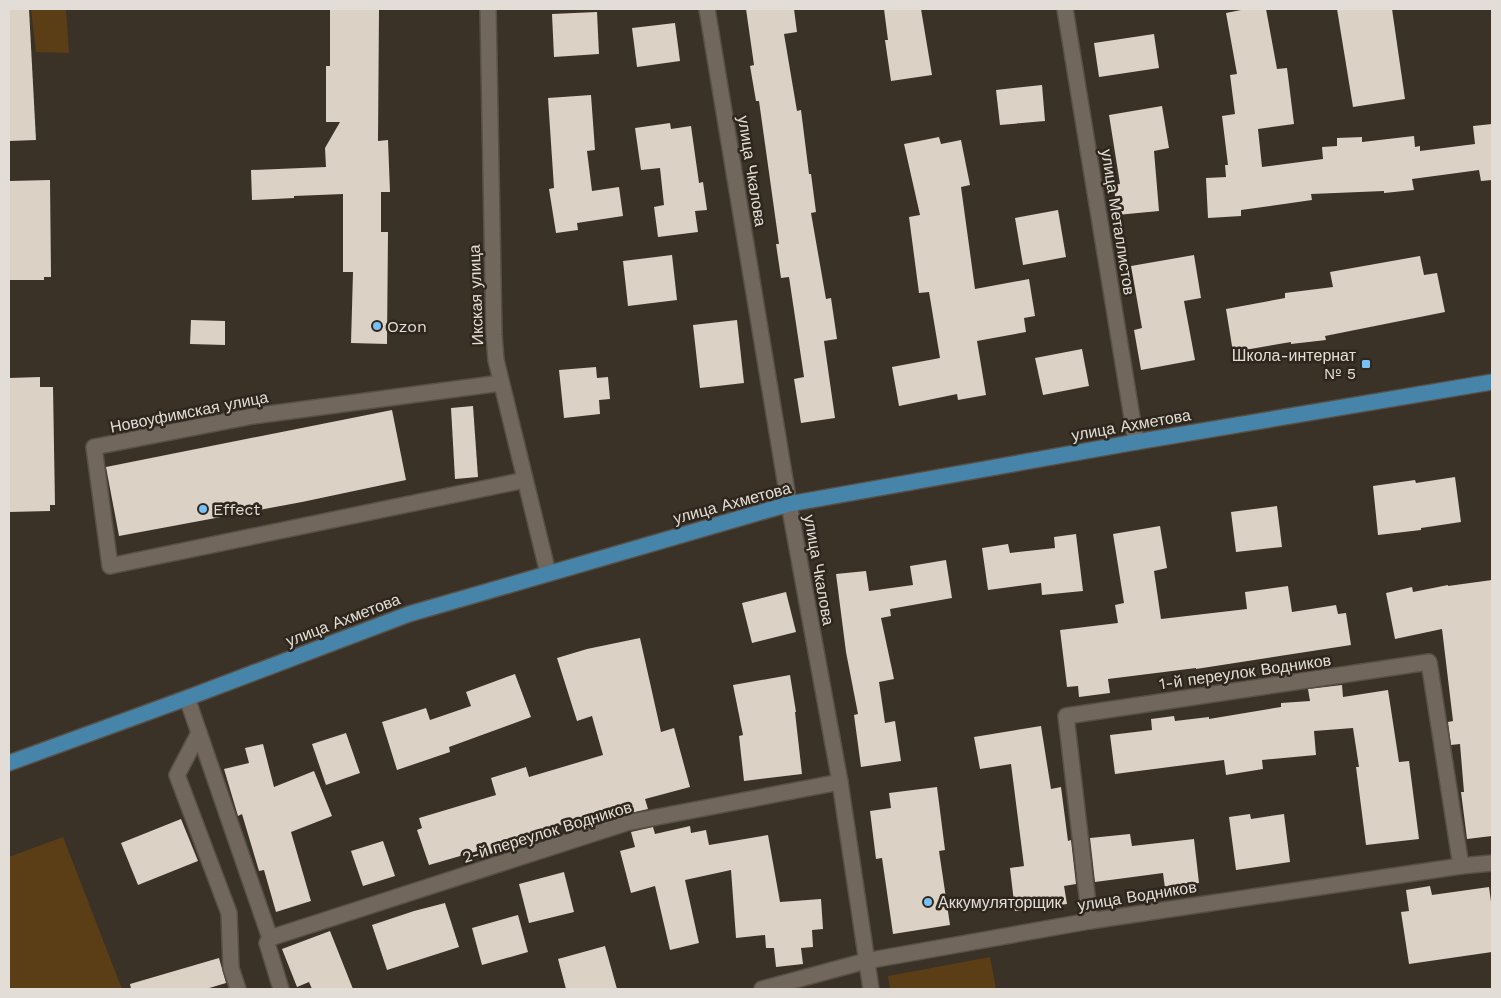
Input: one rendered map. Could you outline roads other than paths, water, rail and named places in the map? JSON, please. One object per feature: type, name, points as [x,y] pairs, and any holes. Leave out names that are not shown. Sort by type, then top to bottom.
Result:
[{"type":"main road","name":"улица Ахметова","points":[[9,763],[409,614],[789,504],[1136,442],[1492,382]]},
{"type":"street","name":"Икская улица","points":[[488,9],[494,335],[501,384],[548,573]]},
{"type":"street","name":"улица Чкалова","points":[[708,9],[789,504],[840,782],[871,989]]},
{"type":"street","name":"улица Металлистов","points":[[1065,9],[1136,442]]},
{"type":"street","name":"Новоуфимская улица","points":[[501,384],[253,416],[94,447],[110,566],[525,480]]},
{"type":"street","name":"1-й переулок Водников","points":[[1090,921],[1066,716],[1105,710],[1429,662],[1461,866]]},
{"type":"street","points":[[187,698],[270,938],[267,943],[281,989]]},
{"type":"street","points":[[199,733],[177,775],[229,913],[232,968],[238,989]]},
{"type":"street","name":"2-й переулок Водников","points":[[270,938],[626,823],[840,782]]},
{"type":"street","name":"улица Водников","points":[[762,989],[866,961],[1090,921],[1492,863]]},
{"type":"place","name":"Ozon","points":[[377,326]]},
{"type":"place","name":"Школа-интернат № 5","points":[[1366,364]]},
{"type":"place","name":"Effect","points":[[203,509]]},
{"type":"place","name":"Аккумуляторщик","points":[[928,902]]}]
